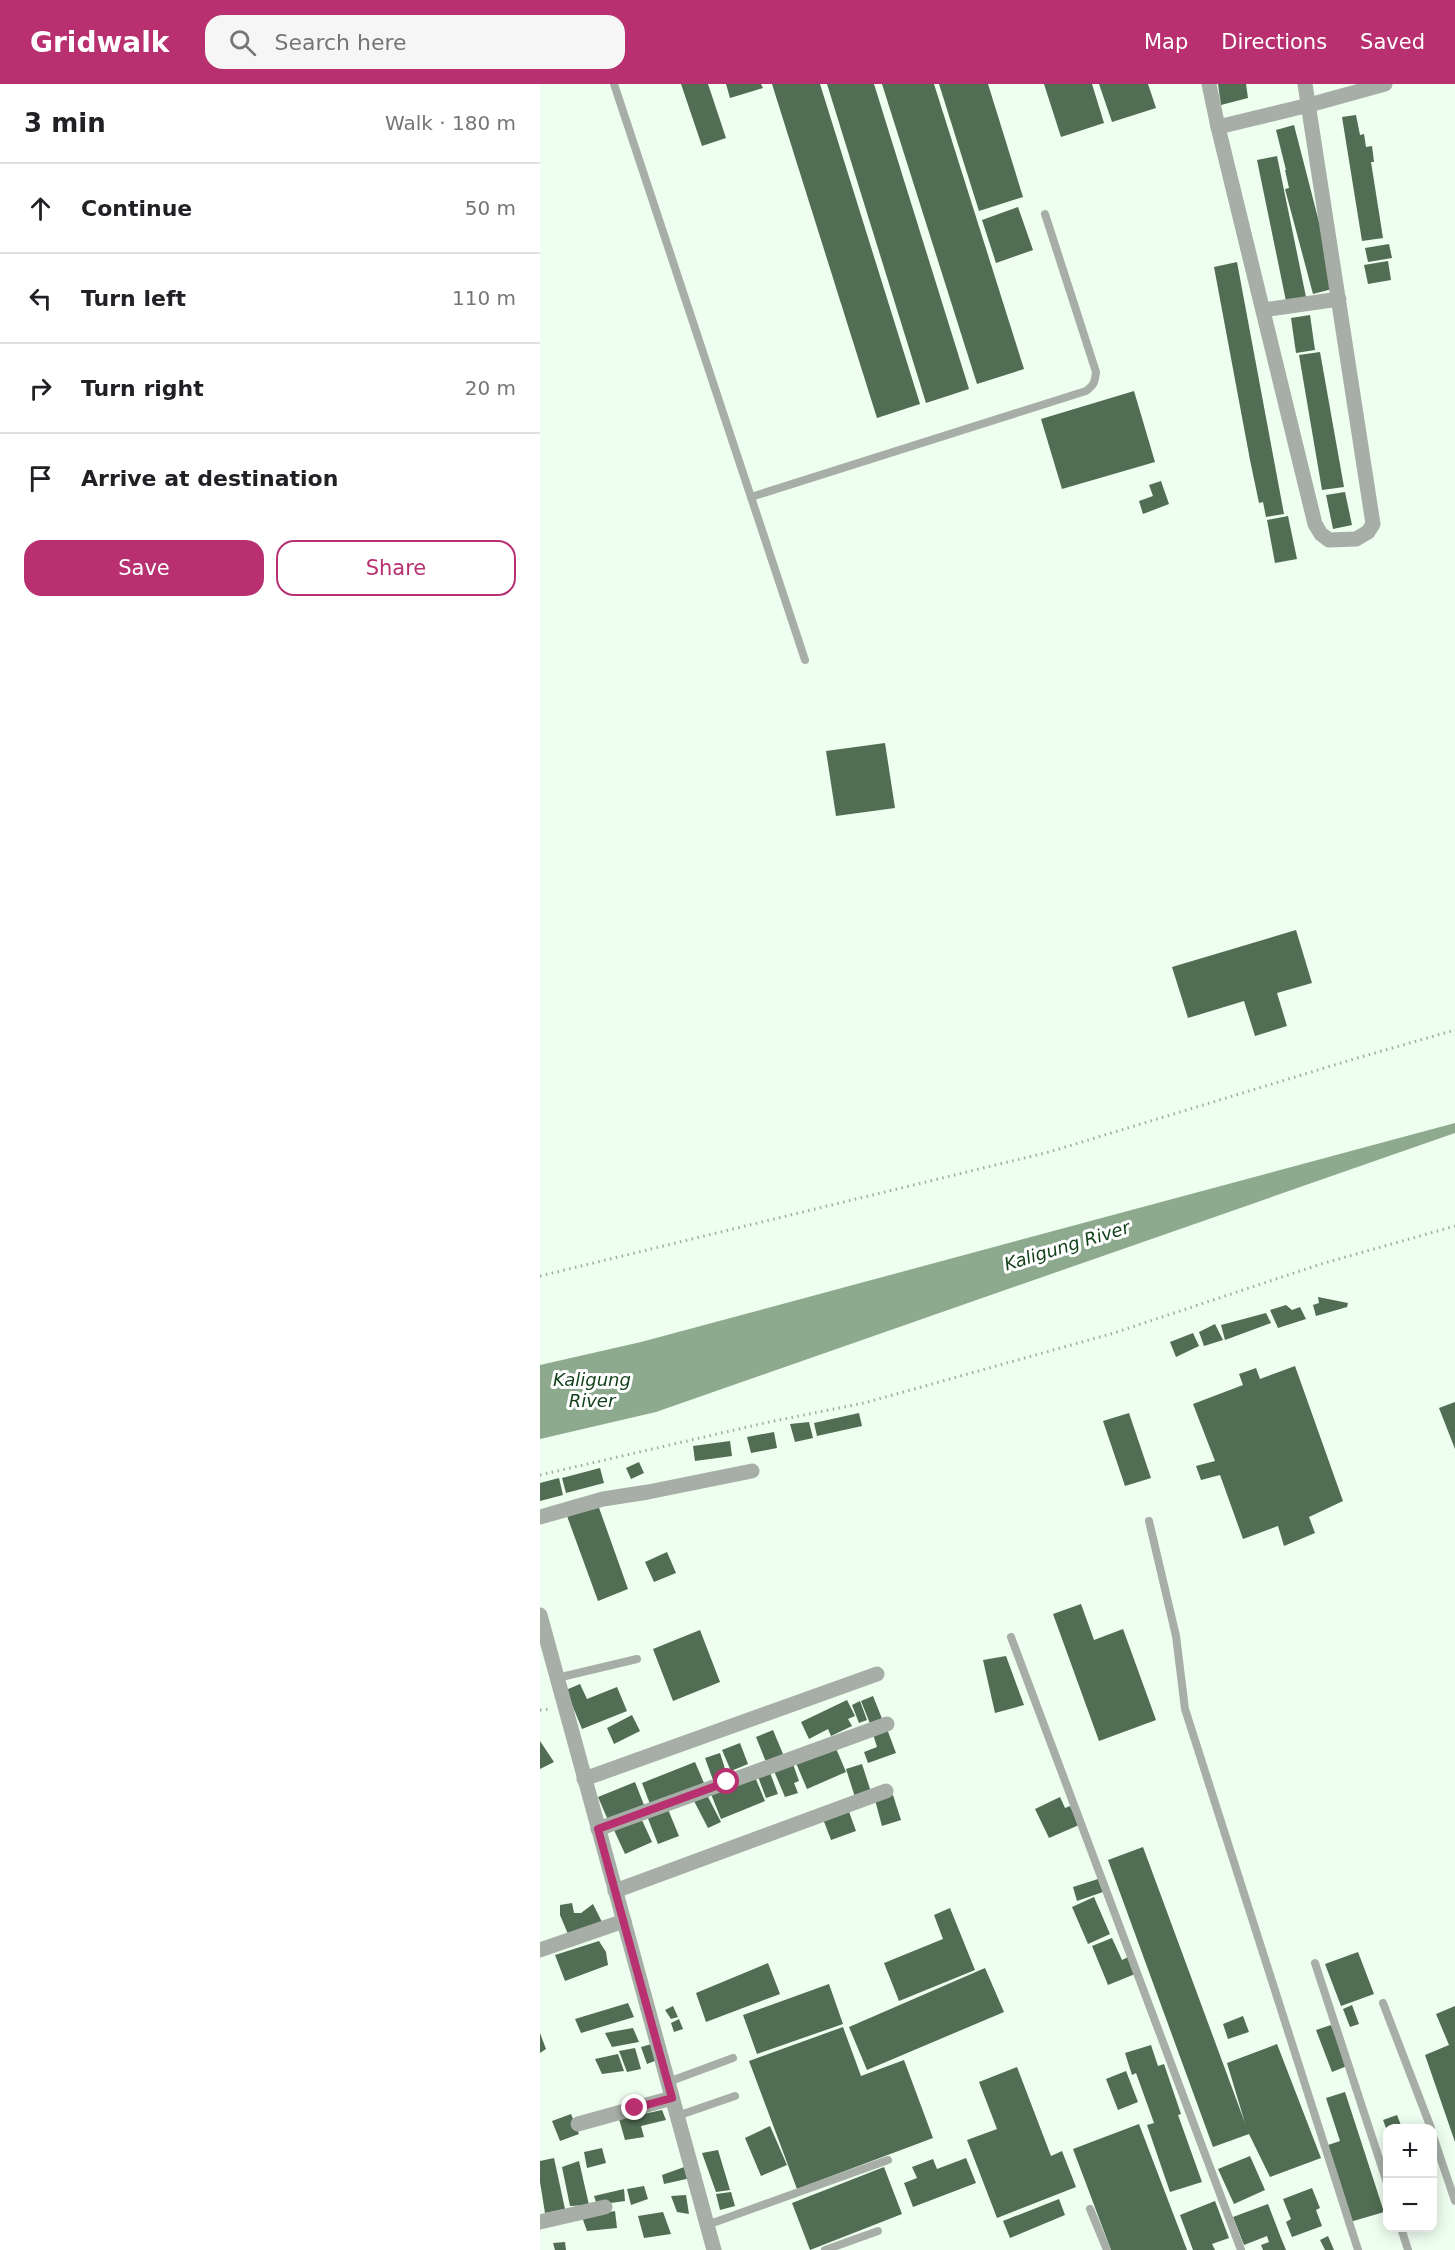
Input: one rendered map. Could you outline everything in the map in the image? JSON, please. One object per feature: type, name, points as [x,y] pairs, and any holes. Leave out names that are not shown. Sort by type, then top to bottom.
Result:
[{"type":"street","points":[[1209,84],[1315,524],[1321,534],[1329,540],[1356,539],[1368,532],[1373,524],[1305,84]]},
{"type":"street","points":[[1218,127],[1385,84]]},
{"type":"street","points":[[1263,310],[1339,299]]},
{"type":"street","points":[[540,1517],[603,1499],[752,1471]]},
{"type":"street","points":[[540,1615],[714,2250]]},
{"type":"street","points":[[584,1779],[877,1674]]},
{"type":"street","points":[[598,1829],[886,1724]]},
{"type":"street","points":[[615,1891],[886,1791]]},
{"type":"street","points":[[540,1950],[624,1921]]},
{"type":"street","points":[[579,2124],[672,2098]]},
{"type":"street","points":[[540,2222],[605,2207]]},
{"type":"lane","points":[[614,84],[805,660]]},
{"type":"lane","points":[[751,496],[1086,391],[1092,387],[1096,372],[1045,214]]},
{"type":"lane","points":[[1149,1521],[1176,1636],[1185,1709],[1358,2250]]},
{"type":"lane","points":[[1011,1638],[1241,2250]]},
{"type":"lane","points":[[557,1678],[637,1659]]},
{"type":"lane","points":[[1315,1963],[1385,2178]]},
{"type":"lane","points":[[1383,2003],[1429,2124]]},
{"type":"lane","points":[[668,2082],[734,2058]]},
{"type":"lane","points":[[677,2116],[735,2096]]},
{"type":"lane","points":[[1437,2148],[1455,2201]]},
{"type":"lane","points":[[707,2225],[888,2160]]},
{"type":"lane","points":[[1090,2209],[1107,2250]]},
{"type":"lane","points":[[825,2250],[878,2231]]},
{"type":"lane","points":[[1402,2232],[1408,2250]]},
{"type":"path","points":[[540,1276],[1049,1152],[1455,1030]]},
{"type":"path","points":[[540,1475],[769,1422],[864,1403],[1114,1333],[1321,1264],[1455,1226]]},
{"type":"water","name":"Kaligung River","points":[[1455,1123],[1455,1133],[656,1412],[540,1439],[540,1365],[641,1342]]},
{"type":"building","points":[[681,84],[708,84],[726,138],[702,146]]},
{"type":"building","points":[[726,84],[761,84],[763,88],[730,98]]},
{"type":"building","points":[[772,84],[820,84],[920,404],[877,418]]},
{"type":"building","points":[[827,84],[874,84],[969,389],[926,403]]},
{"type":"building","points":[[882,84],[934,84],[1024,369],[977,384]]},
{"type":"building","points":[[939,84],[988,84],[1023,197],[979,211]]},
{"type":"building","points":[[1044,84],[1092,84],[1104,123],[1061,137]]},
{"type":"building","points":[[1099,84],[1148,84],[1156,108],[1112,122]]},
{"type":"building","points":[[1218,84],[1246,84],[1248,98],[1221,105]]},
{"type":"building","points":[[1356,115],[1360,135],[1364,134],[1366,147],[1372,146],[1374,162],[1371,162],[1383,238],[1362,241],[1342,117]]},
{"type":"building","points":[[1294,125],[1336,288],[1313,294],[1285,189],[1289,188],[1276,130]]},
{"type":"building","points":[[1277,156],[1306,297],[1286,301],[1257,160]]},
{"type":"building","points":[[1018,207],[1033,250],[996,263],[982,220]]},
{"type":"building","points":[[1389,244],[1392,258],[1368,262],[1365,248]]},
{"type":"building","points":[[1388,261],[1391,280],[1368,284],[1364,265]]},
{"type":"building","points":[[1237,262],[1284,514],[1266,517],[1263,502],[1259,503],[1250,460],[1214,267]]},
{"type":"building","points":[[1310,315],[1315,350],[1296,353],[1291,318]]},
{"type":"building","points":[[1320,352],[1344,487],[1322,490],[1299,355]]},
{"type":"building","points":[[1134,391],[1155,462],[1062,489],[1041,419]]},
{"type":"building","points":[[1161,481],[1169,504],[1143,514],[1139,501],[1153,496],[1149,485]]},
{"type":"building","points":[[1345,492],[1352,525],[1333,529],[1326,495]]},
{"type":"building","points":[[1288,516],[1297,559],[1275,563],[1267,520]]},
{"type":"building","points":[[885,743],[895,808],[836,816],[826,751]]},
{"type":"building","points":[[1296,930],[1312,983],[1277,993],[1287,1026],[1255,1036],[1244,1001],[1188,1018],[1172,967]]},
{"type":"building","points":[[1318,1297],[1348,1303],[1347,1307],[1316,1316],[1313,1305],[1319,1303]]},
{"type":"building","points":[[1286,1305],[1292,1310],[1300,1307],[1306,1319],[1278,1328],[1270,1310]]},
{"type":"building","points":[[1266,1313],[1271,1323],[1225,1340],[1221,1325]]},
{"type":"building","points":[[1215,1324],[1223,1340],[1204,1346],[1199,1332]]},
{"type":"building","points":[[1193,1333],[1199,1346],[1176,1357],[1170,1342]]},
{"type":"building","points":[[1295,1366],[1343,1501],[1309,1517],[1315,1533],[1284,1546],[1278,1526],[1243,1539],[1220,1475],[1201,1480],[1196,1466],[1215,1461],[1193,1404],[1243,1385],[1239,1374],[1256,1368],[1260,1379]]},
{"type":"building","points":[[1455,1402],[1455,1449],[1439,1408]]},
{"type":"building","points":[[859,1413],[862,1426],[817,1436],[814,1423]]},
{"type":"building","points":[[1129,1413],[1151,1478],[1125,1486],[1103,1421]]},
{"type":"building","points":[[809,1422],[813,1438],[795,1442],[790,1424]]},
{"type":"building","points":[[774,1432],[777,1448],[751,1453],[747,1437]]},
{"type":"building","points":[[730,1441],[732,1456],[695,1461],[693,1446]]},
{"type":"building","points":[[639,1462],[644,1473],[631,1479],[626,1468]]},
{"type":"building","points":[[600,1468],[604,1483],[566,1493],[562,1478]]},
{"type":"building","points":[[559,1478],[563,1495],[540,1501],[540,1483]]},
{"type":"building","points":[[598,1505],[628,1589],[598,1601],[567,1516]]},
{"type":"building","points":[[667,1552],[676,1573],[654,1582],[645,1562]]},
{"type":"building","points":[[1081,1604],[1094,1640],[1123,1629],[1156,1720],[1099,1741],[1053,1614]]},
{"type":"building","points":[[700,1630],[720,1682],[673,1701],[653,1649]]},
{"type":"building","points":[[1006,1656],[1024,1705],[995,1713],[983,1660]]},
{"type":"building","points":[[580,1684],[587,1699],[617,1687],[627,1711],[582,1729],[566,1690]]},
{"type":"building","points":[[873,1696],[883,1721],[871,1726],[861,1701]]},
{"type":"building","points":[[847,1700],[855,1716],[848,1719],[852,1726],[831,1736],[828,1729],[809,1739],[801,1722]]},
{"type":"building","points":[[860,1701],[867,1720],[859,1723],[852,1705]]},
{"type":"building","points":[[632,1715],[640,1731],[614,1744],[607,1728]]},
{"type":"building","points":[[887,1729],[896,1753],[868,1763],[864,1752],[877,1747],[873,1734]]},
{"type":"building","points":[[773,1730],[783,1754],[766,1762],[756,1737]]},
{"type":"building","points":[[540,1741],[554,1762],[540,1769]]},
{"type":"building","points":[[740,1743],[748,1764],[731,1771],[722,1750]]},
{"type":"building","points":[[835,1746],[846,1772],[807,1789],[796,1763]]},
{"type":"building","points":[[720,1753],[727,1775],[713,1780],[705,1758]]},
{"type":"building","points":[[695,1762],[704,1783],[650,1804],[642,1783]]},
{"type":"building","points":[[793,1764],[799,1781],[794,1783],[798,1793],[785,1797],[774,1771]]},
{"type":"building","points":[[862,1764],[871,1792],[855,1797],[846,1769]]},
{"type":"building","points":[[769,1770],[778,1794],[766,1798],[757,1774]]},
{"type":"building","points":[[755,1777],[765,1801],[721,1819],[711,1794]]},
{"type":"building","points":[[635,1782],[644,1805],[608,1820],[598,1797]]},
{"type":"building","points":[[707,1795],[721,1822],[708,1828],[694,1801]]},
{"type":"building","points":[[893,1795],[901,1820],[882,1826],[875,1800]]},
{"type":"building","points":[[1060,1797],[1065,1808],[1070,1806],[1079,1825],[1049,1838],[1035,1809]]},
{"type":"building","points":[[667,1807],[679,1836],[658,1844],[647,1816]]},
{"type":"building","points":[[848,1809],[856,1831],[831,1840],[823,1819]]},
{"type":"building","points":[[641,1818],[652,1842],[625,1854],[614,1830]]},
{"type":"building","points":[[1143,1847],[1245,2123],[1227,2063],[1277,2044],[1321,2158],[1270,2177],[1249,2134],[1213,2147],[1108,1860]]},
{"type":"building","points":[[1098,1879],[1103,1892],[1077,1901],[1073,1887]]},
{"type":"building","points":[[1094,1897],[1110,1934],[1088,1944],[1072,1907]]},
{"type":"building","points":[[572,1903],[574,1913],[581,1913],[593,1904],[602,1922],[568,1934],[560,1915],[560,1905]]},
{"type":"building","points":[[950,1908],[975,1970],[899,2001],[884,1963],[943,1939],[934,1915]]},
{"type":"building","points":[[1112,1938],[1122,1960],[1128,1957],[1135,1974],[1108,1985],[1092,1946]]},
{"type":"building","points":[[599,1941],[606,1952],[608,1965],[565,1981],[555,1955]]},
{"type":"building","points":[[1358,1952],[1374,1994],[1341,2006],[1325,1964]]},
{"type":"building","points":[[768,1963],[780,1994],[706,2022],[696,1993]]},
{"type":"building","points":[[985,1968],[1004,2012],[867,2070],[849,2027]]},
{"type":"building","points":[[829,1984],[843,2024],[757,2054],[743,2015]]},
{"type":"building","points":[[628,2003],[634,2017],[581,2033],[575,2019]]},
{"type":"building","points":[[1352,2005],[1359,2024],[1350,2027],[1343,2009]]},
{"type":"building","points":[[673,2006],[678,2017],[671,2019],[665,2010]]},
{"type":"building","points":[[1455,2006],[1455,2142],[1425,2055],[1449,2045],[1436,2014]]},
{"type":"building","points":[[1243,2016],[1249,2032],[1228,2039],[1223,2024]]},
{"type":"building","points":[[679,2019],[683,2029],[674,2032],[671,2023]]},
{"type":"building","points":[[1331,2025],[1347,2066],[1332,2072],[1316,2030]]},
{"type":"building","points":[[843,2027],[861,2076],[904,2060],[933,2138],[797,2189],[749,2061]]},
{"type":"building","points":[[633,2028],[639,2042],[612,2047],[605,2033]]},
{"type":"building","points":[[540,2033],[546,2049],[540,2053]]},
{"type":"building","points":[[655,2043],[660,2059],[647,2064],[641,2047]]},
{"type":"building","points":[[1151,2045],[1158,2066],[1164,2064],[1181,2114],[1178,2115],[1202,2182],[1170,2192],[1147,2125],[1154,2123],[1136,2073],[1132,2075],[1125,2053]]},
{"type":"building","points":[[635,2048],[641,2069],[627,2072],[619,2051]]},
{"type":"building","points":[[618,2054],[624,2071],[602,2074],[595,2059]]},
{"type":"building","points":[[1017,2067],[1051,2156],[1062,2151],[1076,2187],[997,2218],[967,2140],[997,2129],[979,2082]]},
{"type":"building","points":[[1126,2071],[1138,2102],[1118,2110],[1106,2079]]},
{"type":"building","points":[[1345,2092],[1383,2212],[1350,2222],[1325,2146],[1340,2141],[1326,2098]]},
{"type":"building","points":[[662,2110],[666,2120],[641,2126],[644,2137],[625,2140],[619,2119],[638,2113],[639,2115]]},
{"type":"building","points":[[571,2114],[579,2134],[560,2141],[552,2121]]},
{"type":"building","points":[[1397,2115],[1400,2124],[1384,2124],[1383,2120]]},
{"type":"building","points":[[1139,2124],[1187,2250],[1111,2250],[1073,2149]]},
{"type":"building","points":[[770,2126],[787,2165],[761,2176],[745,2138]]},
{"type":"building","points":[[602,2148],[606,2163],[587,2168],[584,2152]]},
{"type":"building","points":[[718,2150],[730,2190],[716,2192],[702,2153]]},
{"type":"building","points":[[1250,2156],[1265,2190],[1234,2204],[1218,2169]]},
{"type":"building","points":[[554,2158],[565,2209],[545,2213],[540,2182],[540,2161]]},
{"type":"building","points":[[966,2158],[976,2183],[913,2207],[904,2183],[917,2178],[912,2167],[933,2159],[937,2169]]},
{"type":"building","points":[[579,2161],[589,2205],[570,2206],[562,2167]]},
{"type":"building","points":[[687,2166],[691,2178],[664,2184],[662,2175]]},
{"type":"building","points":[[884,2167],[902,2214],[810,2250],[792,2203]]},
{"type":"building","points":[[644,2186],[648,2199],[631,2205],[627,2189]]},
{"type":"building","points":[[1312,2188],[1320,2208],[1316,2210],[1322,2226],[1292,2237],[1286,2222],[1291,2219],[1283,2199]]},
{"type":"building","points":[[624,2189],[625,2201],[597,2205],[594,2196]]},
{"type":"building","points":[[731,2192],[735,2206],[720,2210],[716,2194]]},
{"type":"building","points":[[686,2195],[689,2214],[677,2212],[671,2196]]},
{"type":"building","points":[[1059,2199],[1065,2215],[1010,2238],[1003,2221]]},
{"type":"building","points":[[1215,2201],[1229,2238],[1212,2244],[1215,2250],[1193,2250],[1180,2215]]},
{"type":"building","points":[[1268,2204],[1286,2250],[1263,2250],[1261,2245],[1269,2242],[1267,2236],[1244,2245],[1233,2217]]},
{"type":"building","points":[[615,2211],[617,2228],[587,2231],[582,2217]]},
{"type":"building","points":[[663,2212],[671,2234],[644,2238],[638,2216]]},
{"type":"building","points":[[1328,2236],[1334,2250],[1325,2250],[1320,2240]]},
{"type":"building","points":[[565,2242],[566,2250],[555,2250],[553,2243]]},
{"type":"route","points":[[635,2108],[672,2098],[598,1829],[727,1782]]}]
